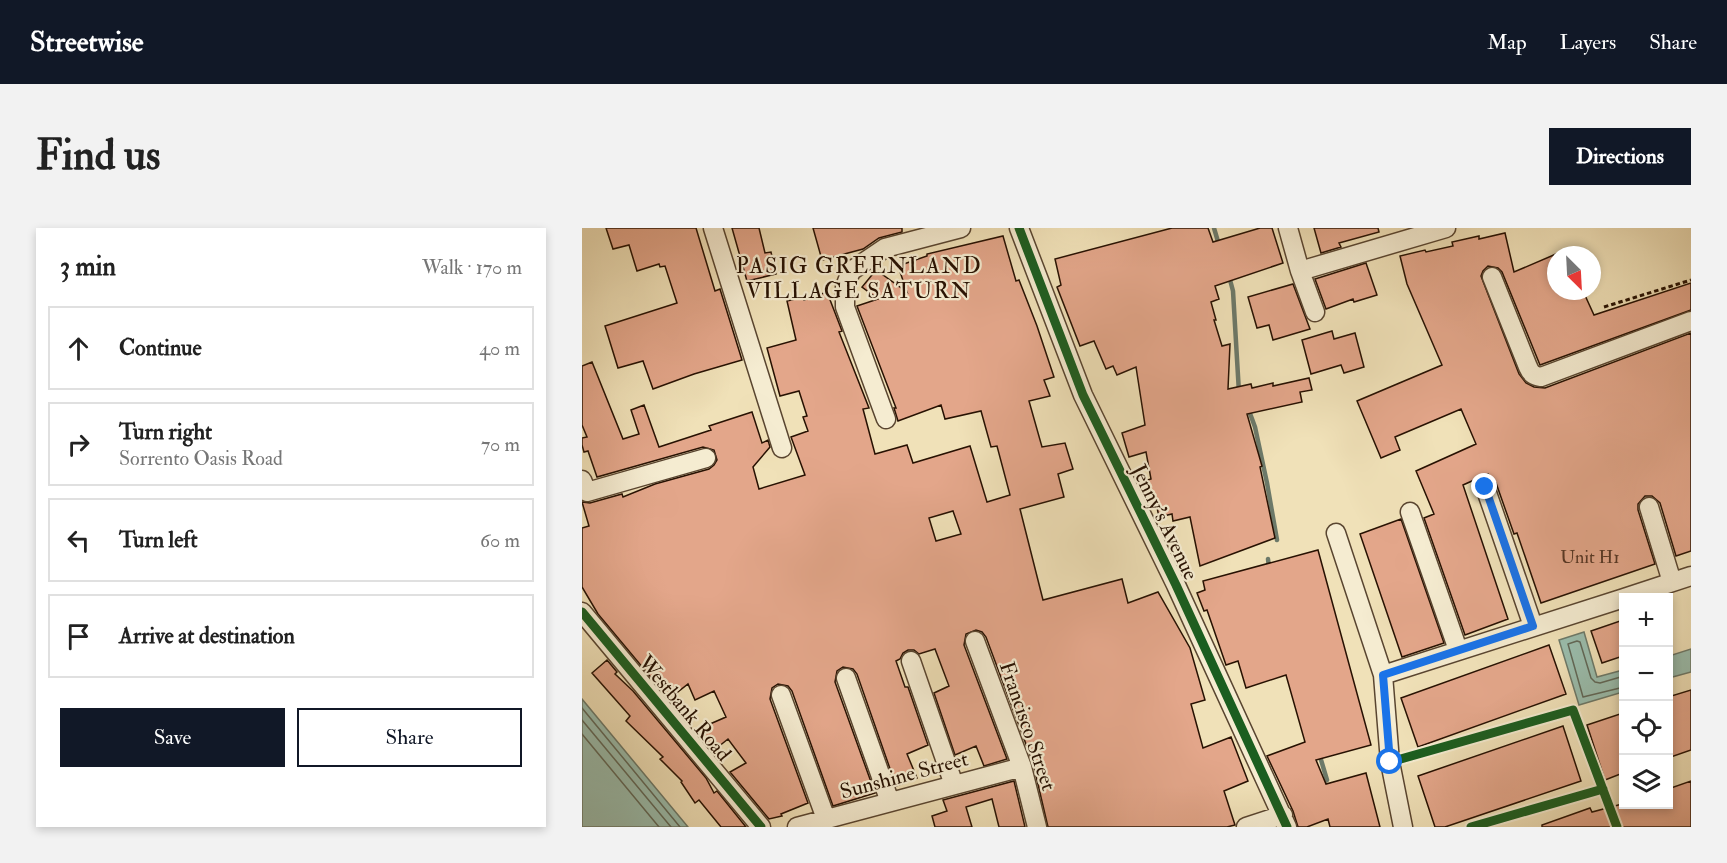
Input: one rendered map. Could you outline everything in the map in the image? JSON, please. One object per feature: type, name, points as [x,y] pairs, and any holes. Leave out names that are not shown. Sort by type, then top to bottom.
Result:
[{"type":"street","points":[[713,228],[782,448]]},
{"type":"street","points":[[886,419],[845,307],[845,287],[851,271],[885,248],[961,228]]},
{"type":"street","name":"Jenny's Avenue","points":[[1019,228],[1176,585],[1285,821]]},
{"type":"street","points":[[1288,228],[1315,312]]},
{"type":"street","points":[[1300,271],[1440,229]]},
{"type":"street","points":[[1492,277],[1528,368],[1536,376],[1541,377],[1691,321]]},
{"type":"street","points":[[582,480],[587,492],[706,459]]},
{"type":"street","points":[[1485,487],[1533,626]]},
{"type":"street","points":[[1648,507],[1672,582]]},
{"type":"street","points":[[1410,512],[1458,651]]},
{"type":"street","points":[[1336,533],[1383,675],[1390,762],[1403,827]]},
{"type":"street","points":[[1639,593],[1691,576]]},
{"type":"street","points":[[1383,675],[1619,600]]},
{"type":"street","name":"Westbank Road","points":[[582,612],[761,827]]},
{"type":"street","name":"Francisco Street","points":[[975,641],[1022,767],[1037,827]]},
{"type":"street","points":[[911,661],[954,785]]},
{"type":"street","points":[[846,678],[890,802]]},
{"type":"street","points":[[781,695],[826,819]]},
{"type":"street","name":"Sunshine Street","points":[[798,827],[1022,767]]},
{"type":"street","points":[[1246,827],[1285,821]]},
{"type":"path","points":[[1604,307],[1691,280]]},
{"type":"water","points":[[1584,632],[1597,677],[1619,671],[1619,693],[1579,705],[1559,640]]},
{"type":"water","points":[[1691,649],[1691,672],[1673,677],[1673,655]]},
{"type":"water","points":[[582,699],[688,827],[582,827]]},
{"type":"building","points":[[606,228],[696,228],[715,291],[720,289],[742,360],[653,389],[643,361],[618,368],[605,326],[677,303],[665,266],[660,267],[659,264],[637,271],[629,245],[613,249]]},
{"type":"building","points":[[732,228],[759,228],[765,253],[771,252],[776,274],[747,281]]},
{"type":"building","points":[[813,228],[902,228],[902,232],[879,238],[863,249],[822,260]]},
{"type":"building","points":[[1172,228],[1208,228],[1213,242],[1260,228],[1272,228],[1283,263],[1215,286],[1219,299],[1211,302],[1216,320],[1214,320],[1222,346],[1230,344],[1228,389],[1251,384],[1252,388],[1273,383],[1273,386],[1309,378],[1312,390],[1300,392],[1302,402],[1247,414],[1262,466],[1260,467],[1275,538],[1200,566],[1190,517],[1173,521],[1172,514],[1159,517],[1154,493],[1147,495],[1144,481],[1151,479],[1146,452],[1129,457],[1122,433],[1145,425],[1136,367],[1117,375],[1113,366],[1106,369],[1094,341],[1080,346],[1057,287],[1061,285],[1055,259]]},
{"type":"building","points":[[1314,228],[1378,228],[1379,232],[1339,243],[1341,247],[1321,253]]},
{"type":"building","points":[[1505,233],[1514,272],[1547,258],[1547,300],[1587,300],[1594,315],[1691,283],[1691,310],[1540,365],[1502,272],[1498,268],[1488,266],[1481,276],[1519,374],[1526,383],[1534,387],[1545,388],[1691,333],[1691,551],[1676,556],[1660,503],[1652,496],[1645,496],[1638,504],[1638,510],[1655,564],[1541,603],[1517,533],[1514,534],[1496,483],[1488,474],[1463,485],[1508,619],[1465,635],[1424,518],[1434,514],[1416,471],[1476,444],[1461,409],[1395,437],[1400,450],[1381,458],[1357,401],[1442,365],[1407,284],[1400,256],[1453,246],[1452,242],[1479,236],[1479,239]]},
{"type":"building","points":[[1003,236],[1016,281],[1019,280],[1054,377],[1044,380],[1050,396],[1029,401],[1042,447],[1065,443],[1073,469],[1058,474],[1064,497],[1020,509],[1043,600],[1122,579],[1128,603],[1158,592],[1190,648],[1205,700],[1191,704],[1203,748],[1231,737],[1248,781],[1224,791],[1235,825],[1227,827],[1048,827],[1033,763],[986,637],[982,632],[976,630],[966,634],[964,645],[1007,759],[984,766],[976,746],[955,755],[934,693],[949,686],[935,649],[919,654],[914,650],[908,650],[896,661],[905,687],[908,687],[928,745],[907,754],[917,778],[896,786],[857,674],[853,669],[843,667],[837,671],[835,682],[875,793],[833,806],[792,691],[788,686],[778,684],[772,688],[770,699],[808,803],[781,814],[782,816],[769,819],[730,772],[746,763],[728,739],[713,751],[696,730],[726,717],[714,691],[695,700],[688,684],[669,699],[598,614],[582,587],[582,528],[589,526],[582,502],[590,503],[622,494],[623,497],[655,484],[709,469],[717,460],[714,450],[703,447],[597,477],[588,451],[584,452],[582,445],[582,438],[587,437],[582,425],[582,366],[592,362],[623,439],[639,434],[631,410],[644,405],[659,447],[711,430],[709,426],[752,412],[762,443],[768,440],[770,447],[753,467],[759,489],[805,475],[791,437],[808,431],[803,417],[807,416],[799,391],[780,396],[767,348],[796,340],[787,301],[803,297],[804,300],[827,292],[842,331],[839,332],[869,408],[863,409],[875,454],[907,445],[913,463],[970,446],[987,502],[1010,495],[997,446],[991,447],[981,411],[945,419],[941,405],[898,421],[894,408],[896,408],[857,306],[878,299],[862,287],[876,270],[907,292],[898,266],[927,256],[927,254]],"holes":[[[953,511],[961,534],[936,541],[929,518]]]},
{"type":"building","points":[[1366,263],[1377,295],[1354,302],[1353,299],[1326,309],[1315,279]]},
{"type":"building","points":[[1293,284],[1310,329],[1273,340],[1269,325],[1257,328],[1248,297]]},
{"type":"building","points":[[1332,331],[1334,339],[1355,333],[1364,367],[1344,373],[1341,365],[1311,374],[1302,340]]},
{"type":"building","points":[[1401,519],[1444,643],[1402,657],[1360,534]]},
{"type":"building","points":[[1318,550],[1371,745],[1316,760],[1326,784],[1366,773],[1380,827],[1330,827],[1328,819],[1307,827],[1298,827],[1293,811],[1267,756],[1305,742],[1286,675],[1246,688],[1238,661],[1226,665],[1207,610],[1204,611],[1197,593],[1205,590],[1203,581]]},
{"type":"building","points":[[1619,621],[1619,657],[1602,663],[1591,631]]},
{"type":"building","points":[[1549,645],[1566,694],[1418,747],[1401,698]]},
{"type":"building","points":[[607,660],[617,672],[615,674],[633,691],[706,778],[714,793],[717,791],[746,827],[721,827],[699,800],[695,803],[682,781],[660,759],[663,757],[626,721],[630,716],[592,673]]},
{"type":"building","points":[[1691,690],[1691,750],[1673,756],[1673,701],[1673,695]]},
{"type":"building","points":[[1619,714],[1619,775],[1605,780],[1587,725]]},
{"type":"building","points":[[1563,726],[1581,781],[1445,827],[1435,827],[1418,776]]},
{"type":"building","points":[[1014,781],[1025,827],[999,827],[992,799],[966,807],[972,827],[935,827],[932,816],[947,811],[943,800]]},
{"type":"building","points":[[1691,781],[1691,827],[1542,827],[1542,825],[1590,808],[1592,812],[1619,805],[1619,809],[1673,809],[1673,787]]},
{"type":"waterway","points":[[1214,228],[1219,245]]},
{"type":"waterway","points":[[1229,276],[1233,291],[1239,393]]},
{"type":"waterway","points":[[1248,408],[1255,427],[1277,540]]},
{"type":"waterway","points":[[1268,559],[1269,568]]},
{"type":"waterway","points":[[1319,753],[1327,780],[1320,784]]},
{"type":"cycle path","points":[[1019,228],[1083,395],[1176,585],[1287,827]]},
{"type":"cycle path","points":[[582,612],[761,827]]},
{"type":"cycle path","points":[[1390,762],[1573,710],[1617,827]]},
{"type":"cycle path","points":[[1471,827],[1603,789]]},
{"type":"district","name":"PASIG GREENLAND VILLAGE SATURN","points":[[859,278]]},
{"type":"route","points":[[1390,762],[1383,675],[1533,626],[1485,487]]}]
